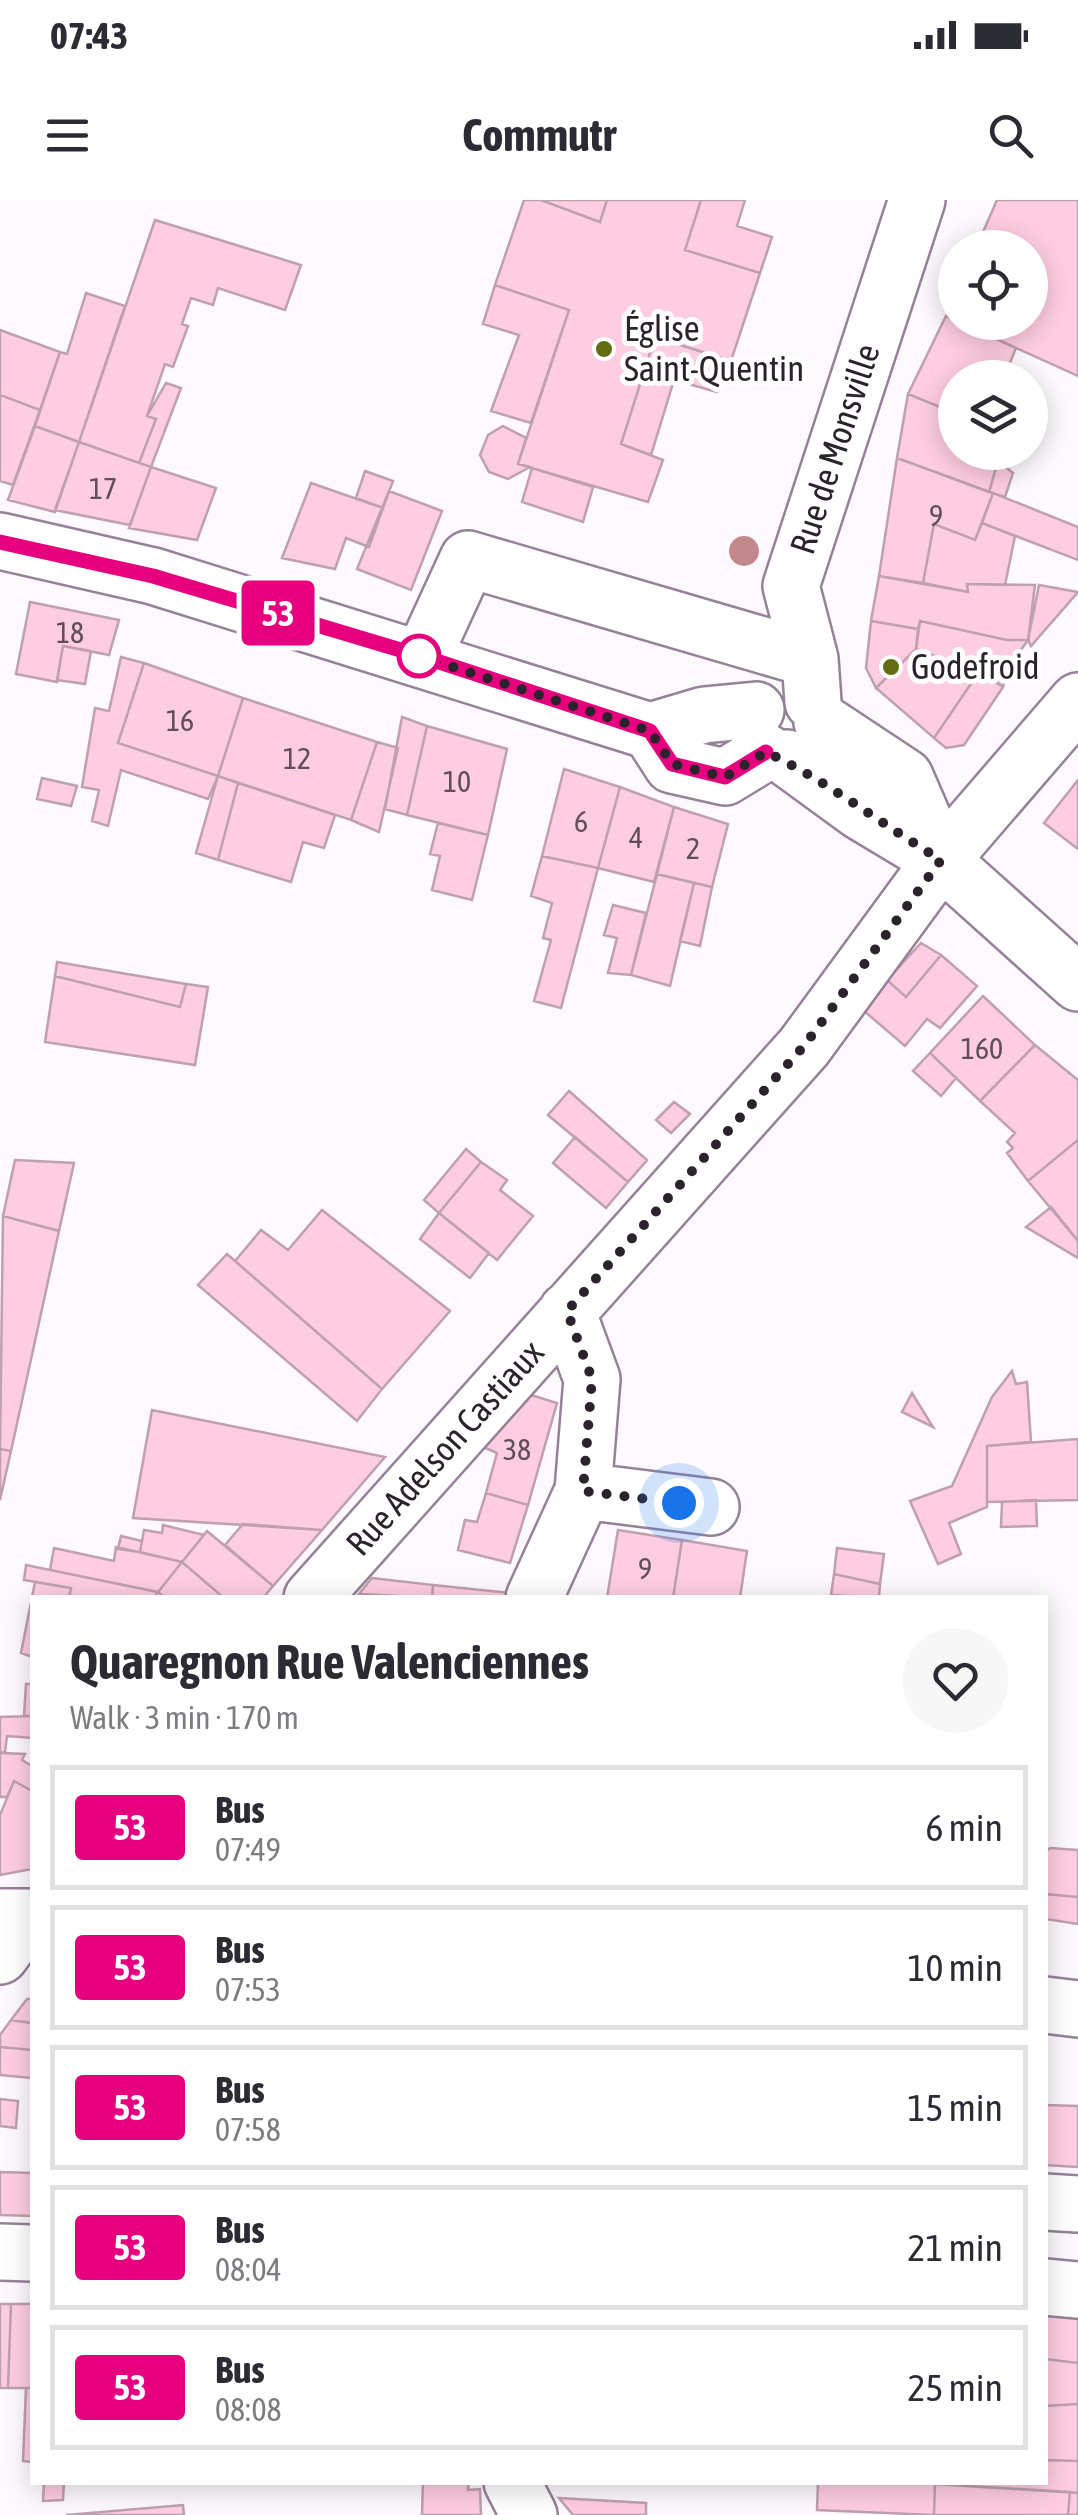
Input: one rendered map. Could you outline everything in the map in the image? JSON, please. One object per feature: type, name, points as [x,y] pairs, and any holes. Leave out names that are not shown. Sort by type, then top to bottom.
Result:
[{"type":"street","name":"Rue de Monsville","points":[[785,706],[764,619],[791,586],[917,200]]},
{"type":"street","points":[[0,542],[153,576],[424,657],[650,731],[672,764],[725,777],[785,706]]},
{"type":"street","points":[[424,657],[468,558],[785,706],[905,778],[941,860],[1078,984]]},
{"type":"street","name":"Rue Adelson Castiaux","points":[[315,1595],[804,1046],[941,860],[1078,701]]},
{"type":"street","points":[[535,1595],[583,1491],[592,1379],[567,1311]]},
{"type":"street","points":[[583,1491],[711,1507]]},
{"type":"street","points":[[1048,2005],[1078,2009]]},
{"type":"street","points":[[1048,2202],[1078,2204]]},
{"type":"street","points":[[0,2252],[30,2253]]},
{"type":"street","points":[[1048,2288],[1078,2290]]},
{"type":"street","points":[[514,2485],[529,2515]]},
{"type":"building","name":"Église Saint-Quentin","points":[[524,200],[541,200],[600,222],[607,200],[701,200],[685,250],[760,273],[731,361],[655,337],[621,444],[663,460],[648,502],[518,464],[569,310],[495,285]]},
{"type":"building","points":[[541,200],[607,200],[600,222]]},
{"type":"building","points":[[701,200],[745,200],[737,226],[772,237],[760,273],[685,250]]},
{"type":"building","points":[[997,200],[1078,200],[1078,376],[999,340],[1048,340],[1048,230],[984,230]]},
{"type":"building","points":[[155,220],[301,265],[285,310],[218,288],[213,305],[191,298],[182,324],[188,326],[173,367],[165,364],[147,416],[156,419],[139,463],[79,442]]},
{"type":"building","points":[[495,285],[569,310],[531,423],[491,411],[519,335],[483,324]]},
{"type":"building","points":[[86,293],[125,306],[79,442],[35,426],[60,352],[67,354]]},
{"type":"building","points":[[0,330],[60,352],[40,410],[0,395]]},
{"type":"building","points":[[938,332],[938,340],[998,340],[1016,348],[1011,360],[938,360],[938,406],[908,394]]},
{"type":"building","points":[[655,337],[731,361],[717,392],[674,380],[651,455],[621,444]]},
{"type":"building","points":[[166,383],[181,388],[151,467],[139,463],[156,419],[147,416]]},
{"type":"building","points":[[908,394],[938,406],[938,470],[995,470],[989,492],[897,458]]},
{"type":"building","points":[[0,395],[40,410],[13,485],[0,481]]},
{"type":"building","points":[[35,426],[79,442],[55,512],[8,500]]},
{"type":"building","points":[[503,426],[526,438],[518,464],[530,467],[508,479],[489,472],[480,455],[488,435]]},
{"type":"building","points":[[79,442],[151,467],[130,525],[55,510]]},
{"type":"building","points":[[897,458],[993,493],[975,540],[934,524],[923,583],[879,576]]},
{"type":"building","points":[[151,467],[216,488],[197,540],[129,528]]},
{"type":"building","points":[[532,468],[593,487],[583,522],[522,502]]},
{"type":"building","points":[[995,470],[1013,473],[1005,497],[989,492]]},
{"type":"building","points":[[365,471],[393,481],[383,508],[356,498]]},
{"type":"building","points":[[311,483],[383,508],[369,547],[346,538],[335,569],[282,558]]},
{"type":"building","points":[[389,491],[442,511],[411,590],[357,569]]},
{"type":"building","points":[[993,493],[1078,527],[1078,560],[982,523]]},
{"type":"building","points":[[982,523],[1015,536],[1005,585],[967,584],[968,592],[923,583],[934,524],[975,540]]},
{"type":"building","points":[[879,576],[968,592],[967,584],[1035,585],[1028,640],[1007,640],[920,621],[918,629],[871,621]]},
{"type":"building","points":[[1039,585],[1078,592],[1031,646],[1028,640]]},
{"type":"building","points":[[30,602],[119,620],[109,655],[63,646],[57,682],[16,674]]},
{"type":"building","points":[[871,621],[918,629],[916,649],[876,688],[866,668]]},
{"type":"building","points":[[920,621],[1007,640],[1028,640],[1011,664],[1003,687],[993,678],[916,649]]},
{"type":"building","points":[[63,646],[91,651],[85,684],[57,680]]},
{"type":"building","points":[[916,649],[979,672],[934,738],[876,688]]},
{"type":"building","points":[[121,657],[144,663],[118,743],[218,776],[208,799],[121,770],[108,826],[92,821],[99,790],[82,787],[95,708],[109,711]]},
{"type":"building","points":[[144,663],[243,698],[218,776],[118,743]]},
{"type":"building","points":[[979,672],[1003,687],[964,745],[946,748],[934,738]]},
{"type":"building","points":[[243,698],[377,742],[351,820],[218,776]]},
{"type":"building","points":[[402,717],[427,726],[407,815],[385,809]]},
{"type":"building","points":[[427,726],[507,749],[488,835],[407,815]]},
{"type":"building","points":[[377,742],[398,748],[379,832],[351,820]]},
{"type":"building","points":[[564,769],[620,787],[598,868],[542,856]]},
{"type":"building","points":[[218,776],[238,783],[218,860],[196,853]]},
{"type":"building","points":[[42,778],[77,786],[71,806],[37,799]]},
{"type":"building","points":[[1078,780],[1078,849],[1044,823]]},
{"type":"building","points":[[238,783],[335,815],[324,848],[303,842],[291,882],[218,860]]},
{"type":"building","points":[[620,787],[674,807],[654,882],[598,868]]},
{"type":"building","points":[[674,807],[728,824],[712,887],[657,874]]},
{"type":"building","points":[[438,823],[488,835],[472,900],[432,890],[440,856],[430,854]]},
{"type":"building","points":[[542,856],[598,868],[561,1008],[534,1001],[551,940],[543,938],[552,903],[531,896]]},
{"type":"building","points":[[657,874],[694,883],[670,986],[631,975]]},
{"type":"building","points":[[694,883],[712,887],[700,946],[680,941]]},
{"type":"building","points":[[613,905],[646,913],[631,975],[608,973],[617,938],[604,935]]},
{"type":"building","points":[[921,943],[941,955],[906,997],[887,980]]},
{"type":"building","points":[[941,955],[977,986],[940,1028],[927,1019],[905,1046],[863,1010],[887,980],[906,997]]},
{"type":"building","points":[[57,962],[186,984],[180,1007],[55,976]]},
{"type":"building","points":[[55,976],[180,1007],[186,984],[208,987],[195,1065],[45,1042]]},
{"type":"building","points":[[983,996],[1035,1045],[980,1101],[930,1053]]},
{"type":"building","points":[[1035,1045],[1078,1080],[1078,1140],[1028,1181],[1007,1153],[1013,1148],[1007,1142],[1015,1133],[980,1101]]},
{"type":"building","points":[[930,1053],[956,1078],[941,1096],[913,1071]]},
{"type":"building","points":[[569,1091],[647,1160],[628,1182],[548,1115]]},
{"type":"building","points":[[674,1102],[690,1114],[671,1133],[656,1120]]},
{"type":"building","points":[[575,1137],[628,1182],[606,1208],[553,1163]]},
{"type":"building","points":[[1078,1140],[1078,1241],[1028,1181]]},
{"type":"building","points":[[466,1149],[481,1162],[439,1213],[424,1200]]},
{"type":"building","points":[[15,1160],[74,1163],[59,1231],[3,1216]]},
{"type":"building","points":[[481,1162],[507,1180],[500,1190],[533,1216],[497,1260],[439,1213]]},
{"type":"building","points":[[1051,1207],[1078,1241],[1078,1258],[1026,1227]]},
{"type":"building","points":[[322,1210],[450,1311],[382,1389],[235,1261],[261,1230],[288,1250]]},
{"type":"building","points":[[439,1213],[489,1253],[470,1278],[420,1239]]},
{"type":"building","points":[[3,1216],[59,1231],[11,1451],[0,1449]]},
{"type":"building","points":[[227,1254],[382,1389],[357,1421],[198,1285]]},
{"type":"building","points":[[1012,1371],[1016,1384],[1027,1382],[1031,1442],[987,1446],[987,1507],[949,1523],[961,1554],[938,1564],[910,1501],[952,1486],[992,1397]]},
{"type":"building","points":[[912,1393],[933,1427],[902,1412]]},
{"type":"building","points":[[528,1394],[557,1403],[528,1505],[486,1493],[497,1453],[483,1447]]},
{"type":"building","points":[[152,1410],[385,1457],[322,1530],[133,1518]]},
{"type":"building","points":[[1078,1439],[1078,1500],[987,1502],[987,1446]]},
{"type":"building","points":[[0,1449],[11,1451],[0,1500]]},
{"type":"building","points":[[486,1493],[528,1505],[510,1563],[458,1550],[465,1520],[477,1522]]},
{"type":"building","points":[[1036,1500],[1037,1526],[1001,1527],[1002,1502]]},
{"type":"building","points":[[243,1524],[322,1530],[273,1586],[225,1545]]},
{"type":"building","points":[[163,1525],[204,1535],[182,1562],[140,1552],[144,1530],[162,1533]]},
{"type":"building","points":[[618,1530],[682,1540],[673,1595],[607,1595]]},
{"type":"building","points":[[207,1531],[273,1586],[266,1595],[220,1595],[182,1562]]},
{"type":"building","points":[[121,1536],[142,1541],[140,1552],[118,1549]]},
{"type":"building","points":[[682,1540],[747,1551],[740,1595],[673,1595]]},
{"type":"building","points":[[116,1547],[182,1562],[158,1592],[50,1570],[54,1548],[114,1561]]},
{"type":"building","points":[[837,1548],[884,1554],[880,1584],[834,1574]]},
{"type":"building","points":[[182,1562],[220,1595],[162,1595],[158,1592]]},
{"type":"building","points":[[26,1565],[158,1592],[70,1595],[71,1588],[24,1580]]},
{"type":"building","points":[[834,1574],[880,1584],[879,1595],[831,1595]]},
{"type":"building","points":[[372,1578],[433,1585],[432,1595],[359,1594]]},
{"type":"building","points":[[35,1582],[71,1588],[70,1595],[32,1595]]},
{"type":"building","points":[[433,1585],[510,1593],[510,1595],[432,1595]]},
{"type":"building","points":[[30,1607],[30,1656],[21,1653]]},
{"type":"building","points":[[26,1684],[30,1684],[30,1716],[24,1716]]},
{"type":"building","points":[[30,1716],[30,1738],[7,1736],[5,1752],[0,1753],[0,1717]]},
{"type":"building","points":[[0,1753],[25,1754],[22,1760],[30,1765],[30,1790],[14,1781],[7,1797],[0,1797]]},
{"type":"building","points":[[14,1781],[30,1790],[30,1869],[0,1875],[0,1815]]},
{"type":"building","points":[[1048,1850],[1078,1850],[1078,1897],[1048,1894]]},
{"type":"building","points":[[1048,1894],[1078,1897],[1078,1924],[1048,1919]]},
{"type":"building","points":[[27,1999],[30,1999],[30,2023],[11,2020]]},
{"type":"building","points":[[11,2020],[30,2023],[30,2050],[0,2047],[0,2035]]},
{"type":"building","points":[[0,2047],[30,2050],[30,2078],[0,2075]]},
{"type":"building","points":[[0,2099],[18,2101],[16,2128],[0,2126]]},
{"type":"building","points":[[1048,2105],[1078,2106],[1078,2167],[1048,2165]]},
{"type":"building","points":[[0,2172],[30,2173],[30,2216],[0,2215]]},
{"type":"building","points":[[0,2304],[11,2304],[8,2388],[0,2388]]},
{"type":"building","points":[[11,2304],[30,2304],[30,2388],[8,2388]]},
{"type":"building","points":[[1048,2308],[1078,2311],[1078,2363],[1048,2359]]},
{"type":"building","points":[[1048,2359],[1078,2363],[1078,2404],[1048,2406]]},
{"type":"building","points":[[26,2388],[30,2388],[30,2462],[23,2461]]},
{"type":"building","points":[[1078,2404],[1078,2461],[1048,2460],[1048,2406]]},
{"type":"building","points":[[1048,2460],[1078,2461],[1078,2493],[951,2485],[1048,2485]]},
{"type":"building","points":[[44,2485],[64,2485],[63,2500],[43,2501]]},
{"type":"building","points":[[423,2485],[469,2485],[468,2490],[480,2489],[481,2515],[422,2515]]},
{"type":"building","points":[[818,2485],[935,2485],[934,2515],[817,2510]]},
{"type":"building","points":[[935,2485],[1070,2492],[1068,2515],[934,2515]]},
{"type":"building","points":[[1070,2492],[1078,2493],[1078,2515],[1068,2515]]},
{"type":"building","points":[[559,2498],[646,2503],[646,2515],[573,2515]]},
{"type":"building","points":[[183,2505],[184,2515],[66,2515]]},
{"type":"bus line","name":"53","points":[[0,542],[153,576],[424,657],[650,731],[672,764],[725,777],[766,752]]},
{"type":"place","name":"Église Saint-Quentin","points":[[604,349]]},
{"type":"place","name":"Godefroid","points":[[891,667]]},
{"type":"route","points":[[419,656],[650,731],[672,764],[725,777],[766,752],[787,758],[861,812],[941,860],[804,1046],[567,1311],[592,1379],[583,1491],[679,1503]]}]
